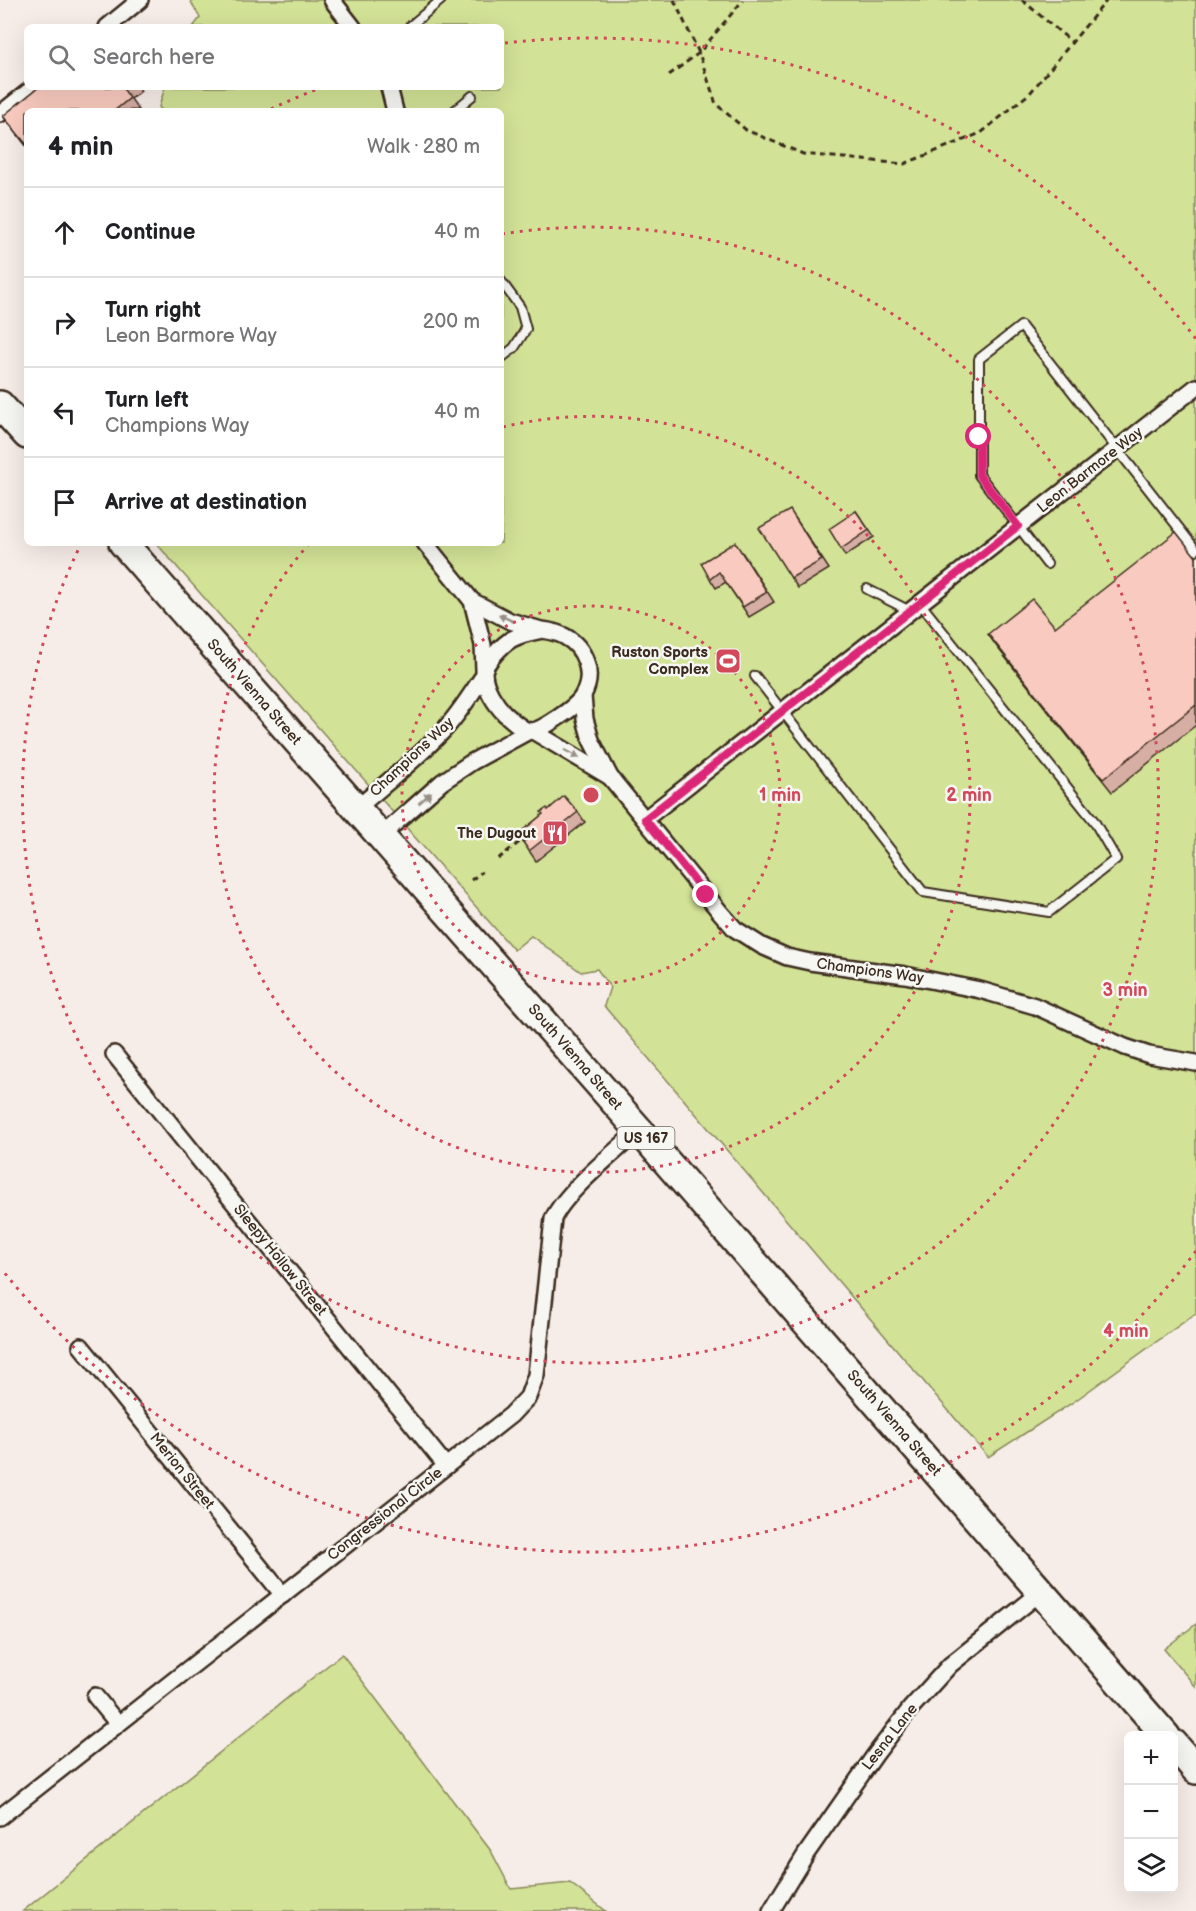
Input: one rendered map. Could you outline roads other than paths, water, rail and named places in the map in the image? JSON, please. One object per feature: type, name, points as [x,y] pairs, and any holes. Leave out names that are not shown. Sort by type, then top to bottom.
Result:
[{"type":"highway","points":[[0,405],[24,432]]},
{"type":"highway","name":"South Vienna Street","points":[[126,546],[639,1130],[1162,1731]]},
{"type":"highway","points":[[1178,1750],[1196,1770]]},
{"type":"street","points":[[111,24],[140,0]]},
{"type":"street","points":[[333,0],[351,24]]},
{"type":"street","points":[[0,114],[30,90]]},
{"type":"street","points":[[390,90],[394,108]]},
{"type":"street","name":"Leon Barmore Way","points":[[645,819],[1196,387]]},
{"type":"street","name":"Champions Way","points":[[427,546],[472,601],[510,621],[562,635],[580,650],[587,668],[583,696],[585,719],[591,740],[610,777],[735,929],[762,946],[787,957],[905,975],[980,990],[1035,1006],[1125,1047],[1149,1055],[1196,1063]]},
{"type":"street","name":"Champions Way","points":[[472,601],[483,645],[484,672],[492,697],[499,708],[512,720],[610,777]]},
{"type":"street","name":"Champions Way","points":[[357,808],[444,731],[500,648],[521,634],[542,630]]},
{"type":"street","points":[[381,837],[442,783],[472,762],[567,711],[583,696]]},
{"type":"street","name":"Sleepy Hollow Street","points":[[114,1054],[446,1466]]},
{"type":"street","name":"Congressional Circle","points":[[0,1817],[511,1415],[528,1397],[536,1374],[553,1218],[563,1202],[639,1130]]},
{"type":"street","name":"Merion Street","points":[[81,1346],[283,1595]]},
{"type":"street","name":"Lesna Lane","points":[[771,1911],[806,1854],[910,1709],[950,1665],[1041,1592]]},
{"type":"street","points":[[95,1696],[118,1724]]},
{"type":"lane","points":[[413,24],[441,0]]},
{"type":"lane","points":[[458,108],[472,96]]},
{"type":"lane","points":[[504,285],[520,307],[525,318],[526,329],[514,348],[504,356]]},
{"type":"lane","points":[[1047,564],[979,475],[979,359],[1021,326],[1196,550]]},
{"type":"lane","points":[[755,676],[923,892],[1049,912],[1116,859],[1094,821],[915,607],[867,589]]},
{"type":"place","name":"Ruston Sports Complex","points":[[728,661]]},
{"type":"place","name":"The Dugout","points":[[555,833]]}]
